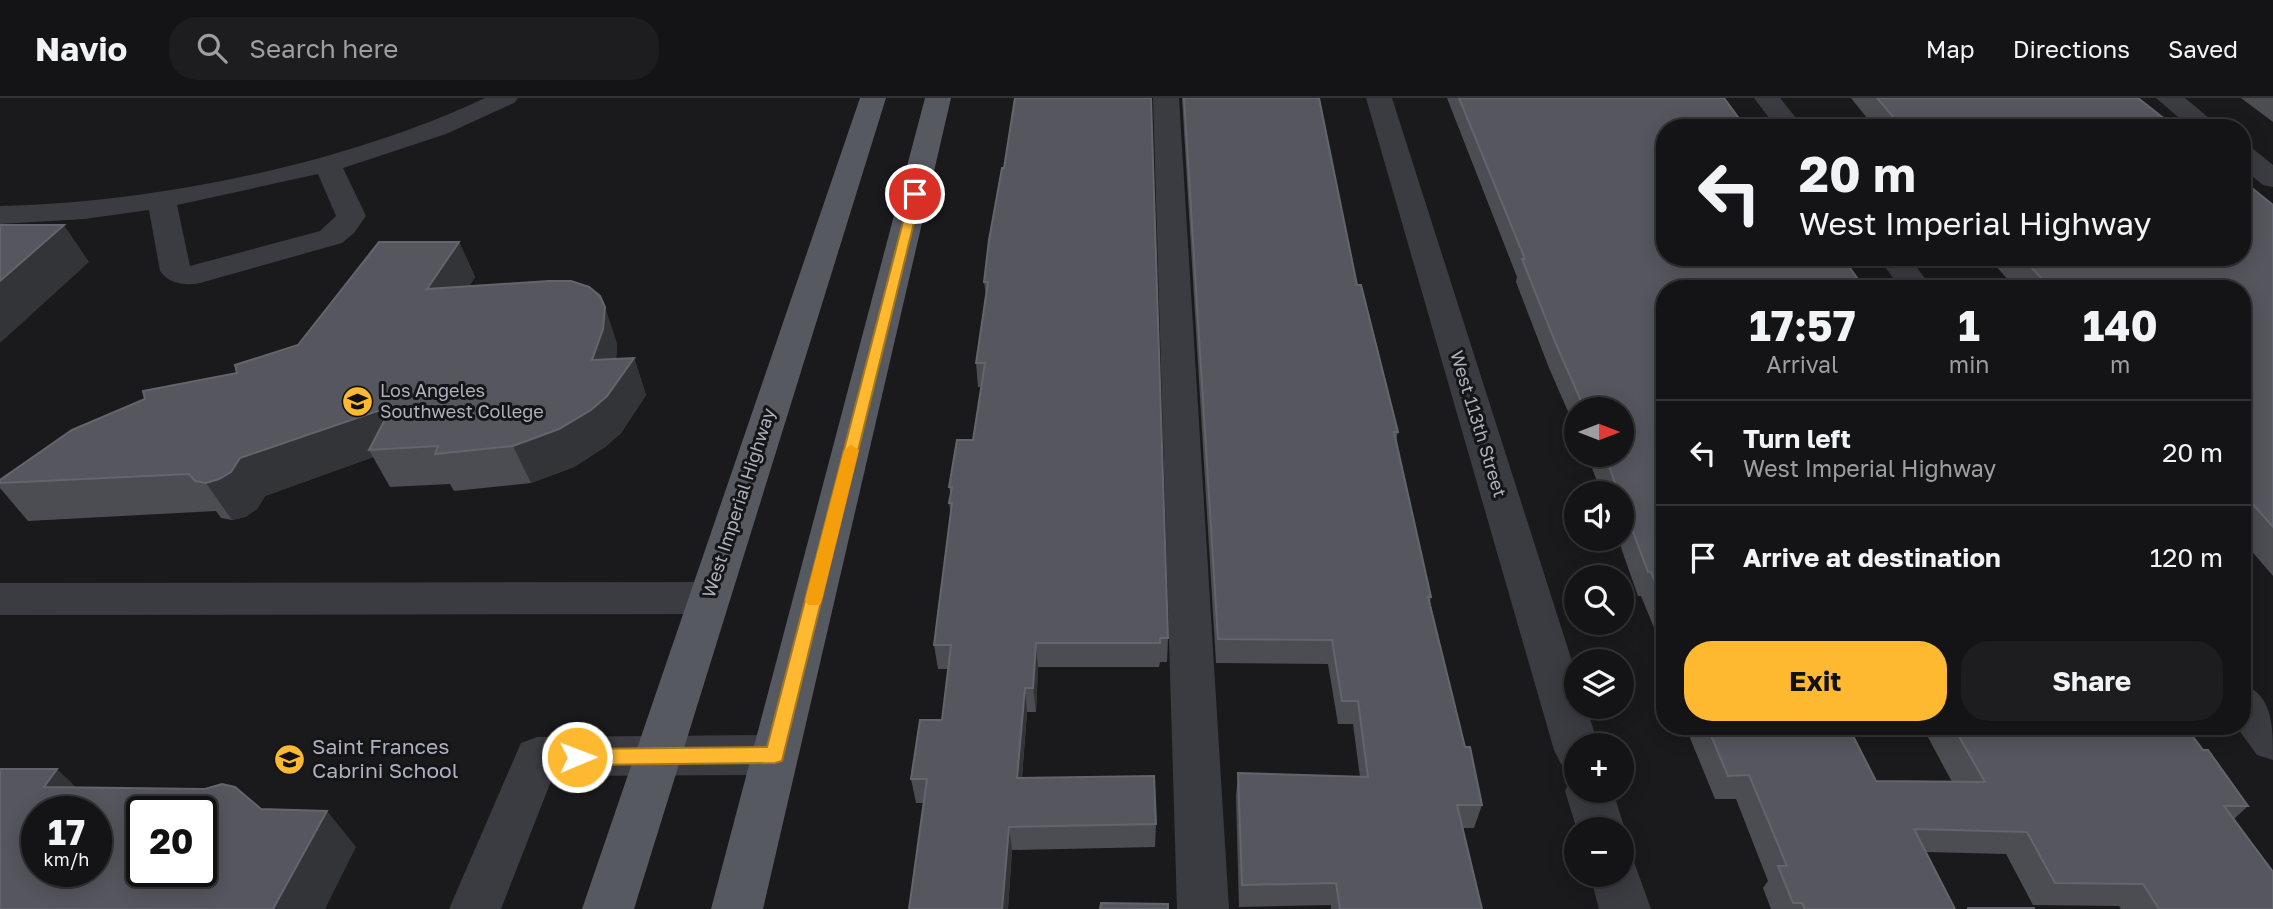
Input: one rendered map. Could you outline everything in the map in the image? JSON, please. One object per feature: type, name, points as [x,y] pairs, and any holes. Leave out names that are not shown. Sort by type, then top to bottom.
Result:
[{"type":"main road","name":"West Imperial Highway","points":[[608,909],[873,98]]},
{"type":"main road","points":[[737,909],[938,98]]},
{"type":"street","points":[[0,215],[41,215],[162,200],[328,165],[472,114],[505,98]]},
{"type":"street","points":[[1166,98],[1203,909]]},
{"type":"street","name":"West 113th Street","points":[[1379,98],[1572,733]]},
{"type":"street","points":[[1767,98],[1784,119]]},
{"type":"street","points":[[2169,98],[2196,119]]},
{"type":"street","points":[[2251,161],[2273,179]]},
{"type":"street","points":[[162,200],[176,271],[189,276],[331,237],[351,216],[328,165]]},
{"type":"street","points":[[0,599],[708,597]]},
{"type":"street","points":[[2251,713],[2273,741]]},
{"type":"street","points":[[475,909],[537,757],[775,755]]},
{"type":"street","points":[[1619,887],[1625,909]]},
{"type":"building","points":[[1015,98],[1151,98],[1168,638],[1160,638],[1160,643],[1036,643],[1033,688],[1025,688],[1017,778],[1154,776],[1156,824],[1009,827],[1002,909],[909,909],[927,779],[911,779],[920,720],[942,720],[951,645],[934,645],[952,503],[949,503],[952,487],[949,487],[957,440],[973,440],[985,363],[976,363],[988,282],[984,282],[989,240]]},
{"type":"building","points":[[1184,98],[1319,98],[1357,285],[1361,285],[1398,432],[1394,432],[1431,597],[1428,597],[1465,747],[1470,747],[1482,805],[1457,805],[1482,909],[1340,909],[1336,883],[1242,885],[1238,773],[1368,777],[1358,701],[1342,701],[1332,640],[1218,639]]},
{"type":"building","points":[[1459,98],[1724,98],[1739,119],[1656,119],[1656,266],[1848,266],[1859,280],[1656,280],[1656,584],[1651,572],[1648,572],[1634,534],[1634,481],[1614,481],[1609,467],[1634,467],[1634,397],[1579,397],[1522,259],[1525,259]]},
{"type":"building","points":[[1877,98],[2138,98],[2165,119],[1895,119]]},
{"type":"building","points":[[2251,187],[2273,205],[2273,527],[2251,502],[2251,280],[2043,280],[2030,266],[2251,266]]},
{"type":"building","points":[[0,225],[64,225],[0,281]]},
{"type":"building","points":[[379,242],[459,242],[427,289],[549,281],[571,281],[589,287],[600,296],[605,307],[603,329],[592,360],[634,358],[607,396],[591,410],[559,429],[513,446],[435,454],[438,446],[369,450],[392,406],[240,458],[231,472],[206,483],[195,481],[189,474],[0,483],[0,480],[72,430],[145,399],[143,391],[237,373],[235,365],[298,345]]},
{"type":"building","points":[[1711,735],[1853,735],[1876,781],[1985,782],[1958,735],[2192,735],[2203,750],[2208,750],[2248,806],[2224,806],[2273,872],[2273,909],[2159,909],[2143,884],[2055,883],[2027,832],[1914,829],[1955,909],[1805,909],[1802,903],[1793,903],[1778,866],[1787,866],[1749,775],[1728,776]]},
{"type":"building","points":[[0,769],[57,769],[44,787],[205,789],[222,784],[235,787],[261,809],[327,811],[273,909],[0,909]]},
{"type":"building","points":[[1101,903],[1168,904],[1168,909],[1100,909]]},
{"type":"building","points":[[2034,908],[2034,909],[1968,909]]},
{"type":"slow traffic","points":[[814,600],[851,450]]},
{"type":"place","name":"Los Angeles Southwest College","points":[[357,401]]},
{"type":"place","name":"Saint Frances Cabrini School","points":[[289,759]]},
{"type":"route","points":[[577,757],[775,755],[915,194]]}]
